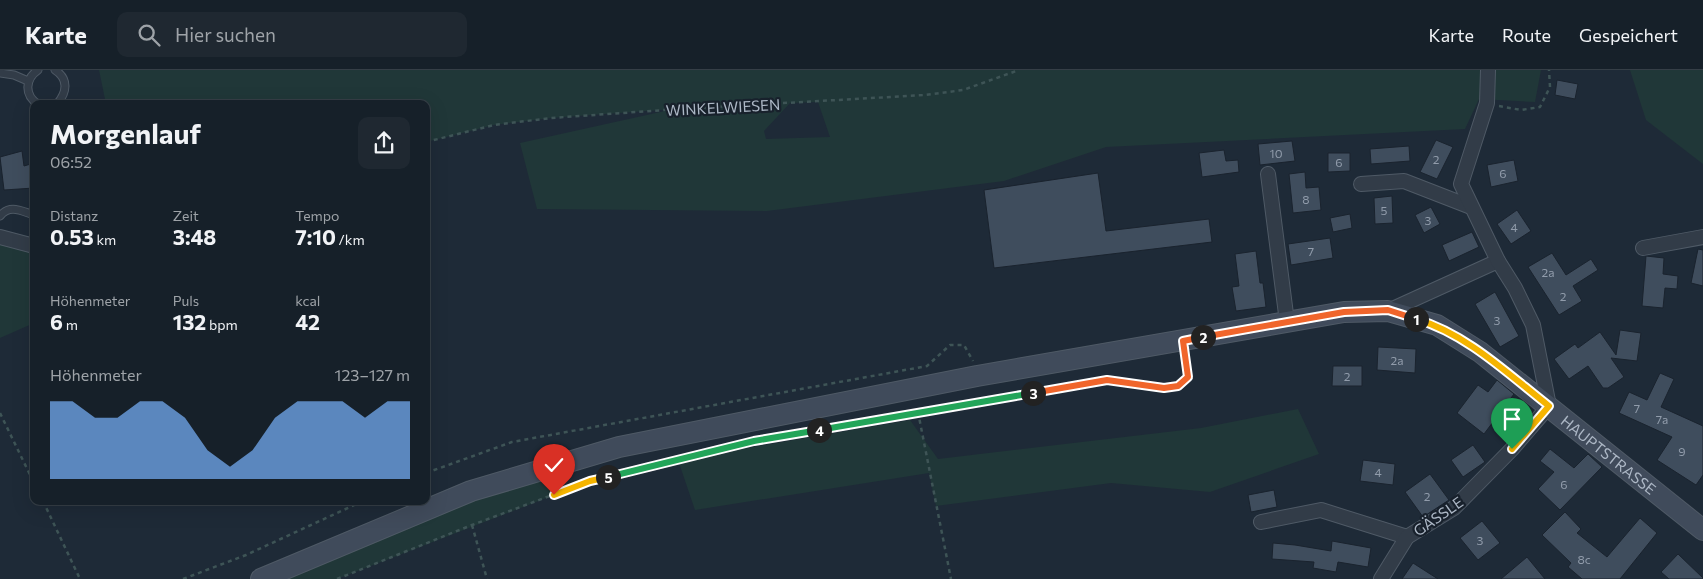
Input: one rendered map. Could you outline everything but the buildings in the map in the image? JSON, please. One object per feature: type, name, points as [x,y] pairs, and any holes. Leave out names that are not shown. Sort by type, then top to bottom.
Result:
[{"type":"main road","name":"HAUPTSTRASSE","points":[[261,579],[471,491],[619,447],[1087,356],[1344,312],[1388,310],[1437,325],[1480,352],[1703,530]]},
{"type":"street","points":[[1488,70],[1487,103],[1461,184],[1498,261],[1515,288],[1533,325],[1549,406]]},
{"type":"street","points":[[1268,174],[1287,322]]},
{"type":"street","points":[[1361,184],[1404,181],[1471,208]]},
{"type":"street","points":[[0,237],[30,245]]},
{"type":"street","points":[[1643,248],[1703,237]]},
{"type":"street","points":[[1388,310],[1498,261]]},
{"type":"street","name":"GÄSSLE","points":[[1381,579],[1407,537],[1454,508],[1512,449],[1549,406]]},
{"type":"street","name":"GÄSSLE","points":[[1260,522],[1321,510],[1407,537]]},
{"type":"lane","points":[[32,100],[28,92],[28,81],[33,73],[38,70]]},
{"type":"lane","points":[[55,70],[63,77],[65,83],[64,95],[60,100]]},
{"type":"lane","points":[[0,73],[14,75],[28,81]]},
{"type":"lane","points":[[0,216],[10,209],[18,209],[30,214]]},
{"type":"path","name":"WINKELWIESEN","points":[[430,141],[494,125],[551,118],[934,94],[963,90],[1019,70]]},
{"type":"path","points":[[1487,103],[1521,110],[1540,107],[1550,87],[1549,70]]},
{"type":"path","points":[[336,579],[590,481],[754,441],[1107,380],[1164,388],[1178,386],[1188,377],[1183,341]]},
{"type":"path","points":[[430,472],[512,442],[927,366],[950,345],[964,345],[972,356],[977,376]]},
{"type":"path","points":[[918,412],[950,579]]},
{"type":"path","points":[[0,413],[30,475]]},
{"type":"path","points":[[44,505],[80,579]]},
{"type":"path","points":[[183,579],[246,555],[354,505]]},
{"type":"path","points":[[472,525],[487,579]]},
{"type":"green space","points":[[99,70],[1541,70],[1535,102],[1479,99],[1465,129],[1106,147],[1004,181],[767,211],[537,209],[520,143],[674,109],[551,118],[494,125],[430,141],[430,100],[105,100]],"holes":[[[818,102],[830,137],[766,139],[764,131],[790,103]]]},
{"type":"green space","points":[[1630,70],[1703,70],[1703,164],[1646,120]]},
{"type":"green space","points":[[0,244],[30,250],[30,325],[0,338]]},
{"type":"green space","points":[[1298,409],[1319,454],[1210,492],[1111,483],[936,506],[929,473],[695,510],[678,460],[910,420],[938,459],[1201,428]]},
{"type":"green space","points":[[547,468],[554,495],[337,579],[261,579]]},
{"type":"route","points":[[554,495],[590,481],[754,441],[918,412],[1107,380],[1164,388],[1178,386],[1188,377],[1183,341],[1344,312],[1388,310],[1437,325],[1480,352],[1549,406],[1512,449]]}]
